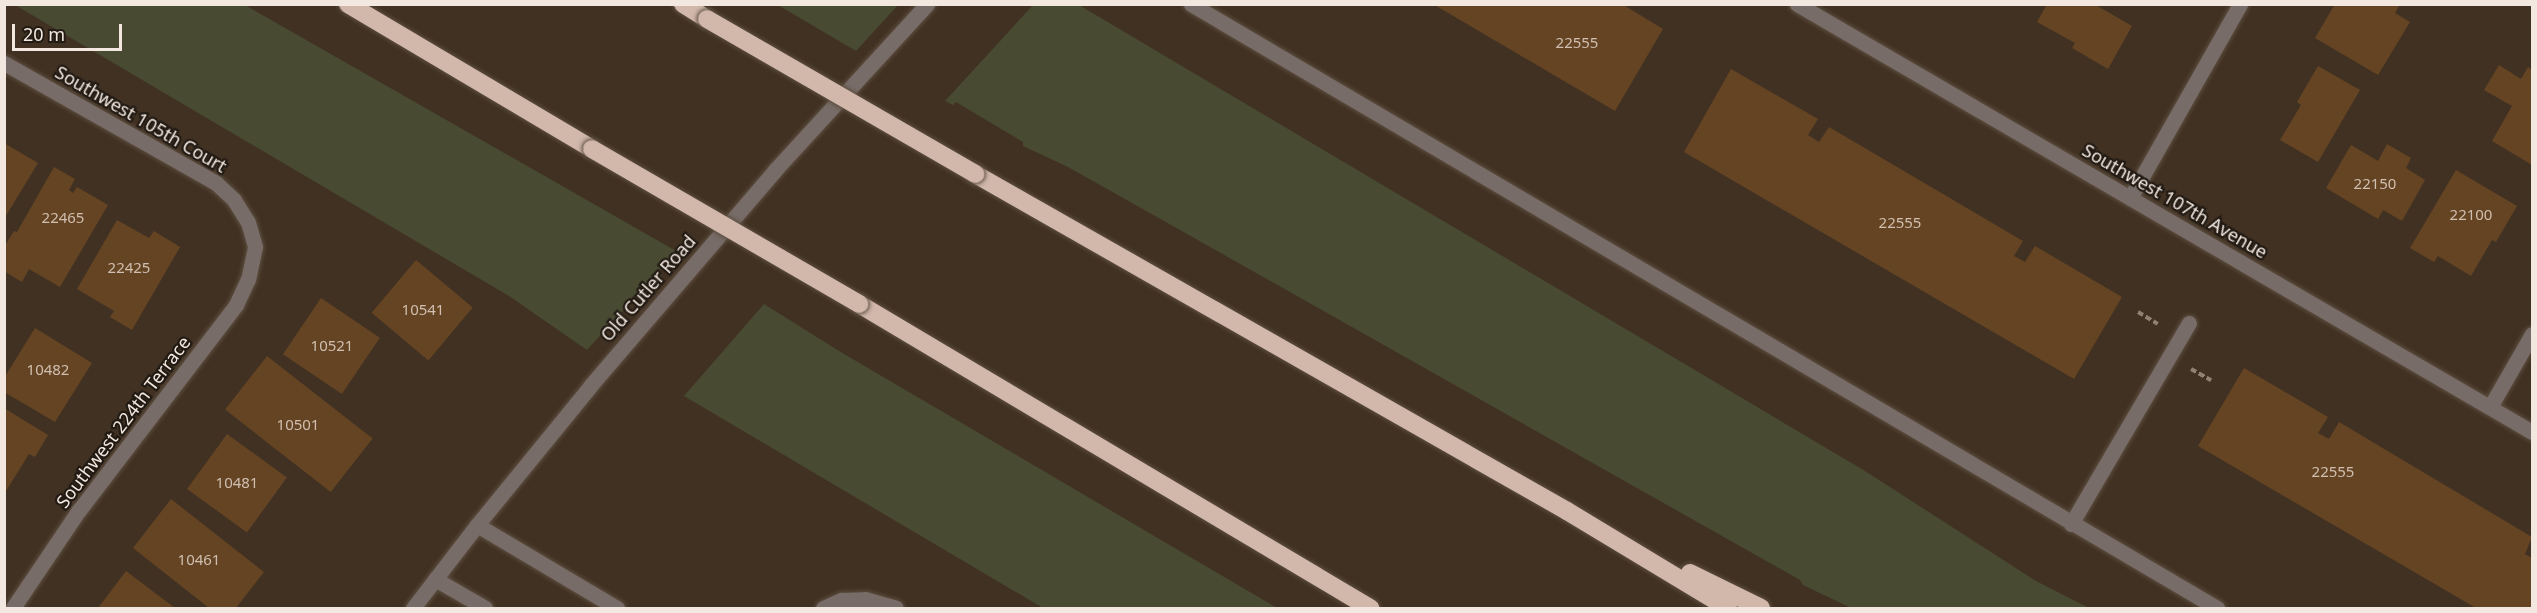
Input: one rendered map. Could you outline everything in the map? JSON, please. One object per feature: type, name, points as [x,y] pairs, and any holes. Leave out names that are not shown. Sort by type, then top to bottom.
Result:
[{"type":"highway","points":[[348,4],[860,304],[1370,609]]},
{"type":"highway","points":[[683,4],[975,174],[1567,511],[1728,609]]},
{"type":"highway","points":[[1567,511],[1761,609]]},
{"type":"street","name":"Old Cutler Road","points":[[413,609],[477,525],[591,385],[761,187],[927,4]]},
{"type":"street","points":[[1191,4],[2217,609]]},
{"type":"street","name":"Southwest 107th Avenue","points":[[1797,4],[2532,432]]},
{"type":"street","points":[[2130,198],[2240,4]]},
{"type":"street","name":"Southwest 105th Court","points":[[4,63],[216,183],[234,200],[248,222],[254,239],[255,256]]},
{"type":"street","name":"Southwest 224th Terrace","points":[[13,609],[79,510],[237,305],[244,293],[255,256]]},
{"type":"street","points":[[2071,524],[2189,323]]},
{"type":"street","points":[[2490,407],[2532,334]]},
{"type":"street","points":[[477,525],[617,609]]},
{"type":"street","points":[[435,579],[485,609]]},
{"type":"street","points":[[824,609],[841,600],[866,599],[896,609]]},
{"type":"green space","points":[[1034,4],[1079,5],[1865,471],[2036,581],[2089,608],[1851,608],[1803,585],[1800,580],[1068,167],[1023,146],[1023,142],[956,102],[953,105],[945,101]]},
{"type":"green space","points":[[15,5],[245,5],[676,251],[587,350],[509,296]]},
{"type":"green space","points":[[778,5],[898,5],[856,51]]},
{"type":"green space","points":[[764,304],[839,351],[1277,608],[1043,608],[684,396]]},
{"type":"building","points":[[1433,4],[1622,4],[1663,29],[1615,111]]},
{"type":"building","points":[[2047,4],[2094,4],[2132,26],[2108,69],[2072,48],[2075,43],[2037,22]]},
{"type":"building","points":[[2335,4],[2400,4],[2395,13],[2410,22],[2378,75],[2315,38]]},
{"type":"building","points":[[2499,65],[2521,79],[2528,67],[2532,70],[2532,165],[2492,141],[2512,106],[2484,90]]},
{"type":"building","points":[[2318,66],[2360,90],[2318,162],[2280,140],[2301,105],[2297,102]]},
{"type":"building","points":[[1731,69],[1818,119],[1808,135],[1819,142],[1829,127],[2023,241],[2014,256],[2025,262],[2035,246],[2122,297],[2074,379],[1684,152]]},
{"type":"building","points":[[4,143],[38,163],[4,219]]},
{"type":"building","points":[[2387,144],[2411,158],[2406,168],[2425,180],[2402,221],[2383,210],[2378,219],[2326,188],[2351,145],[2378,161]]},
{"type":"building","points":[[54,167],[75,179],[69,190],[73,193],[77,187],[108,205],[60,287],[29,269],[22,282],[4,271],[4,247],[14,231],[17,232]]},
{"type":"building","points":[[2456,170],[2517,206],[2496,242],[2492,240],[2471,276],[2438,256],[2434,262],[2410,248]]},
{"type":"building","points":[[117,220],[149,238],[154,231],[180,247],[132,330],[110,317],[114,311],[77,289]]},
{"type":"building","points":[[416,260],[473,308],[428,360],[372,313]]},
{"type":"building","points":[[321,298],[380,338],[342,394],[283,354]]},
{"type":"building","points":[[35,328],[92,363],[55,422],[4,392],[4,378]]},
{"type":"building","points":[[267,356],[373,438],[331,492],[225,410]]},
{"type":"building","points":[[2244,368],[2328,417],[2318,433],[2329,439],[2339,422],[2532,537],[2525,554],[2532,558],[2532,608],[2476,608],[2198,446]]},
{"type":"building","points":[[4,408],[48,435],[35,457],[29,454],[6,491]]},
{"type":"building","points":[[227,434],[287,477],[247,533],[187,489]]},
{"type":"building","points":[[171,499],[264,572],[236,608],[209,608],[133,548]]},
{"type":"building","points":[[126,571],[175,608],[98,608]]}]
